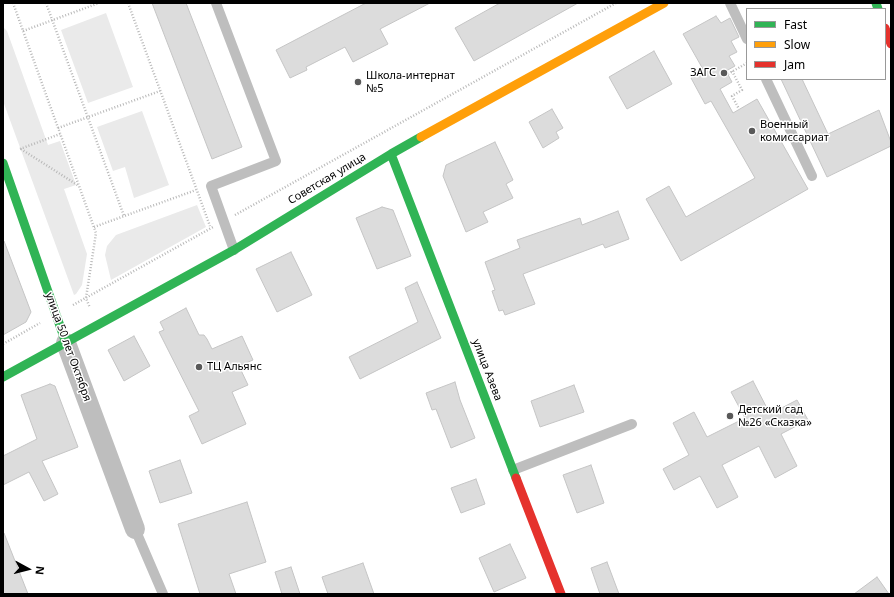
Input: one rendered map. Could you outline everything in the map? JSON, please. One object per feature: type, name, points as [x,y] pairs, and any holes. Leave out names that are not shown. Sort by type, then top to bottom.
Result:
[{"type":"main road","name":"Советская улица","points":[[3,377],[234,250],[391,154],[664,3]]},
{"type":"main road","points":[[886,31],[891,44]]},
{"type":"main road","name":"улица Азева","points":[[391,154],[561,594]]},
{"type":"main road","name":"улица 50 лет Октября","points":[[3,163],[66,343]]},
{"type":"street","name":"улица 50 лет Октября","points":[[66,343],[135,529]]},
{"type":"lane","points":[[216,3],[276,161],[211,186],[234,250]]},
{"type":"lane","points":[[730,3],[746,37]]},
{"type":"lane","points":[[766,80],[812,176]]},
{"type":"lane","points":[[513,470],[632,424]]},
{"type":"lane","points":[[135,529],[162,594]]},
{"type":"path","points":[[13,3],[96,233],[86,298],[98,326]]},
{"type":"path","points":[[46,3],[124,216]]},
{"type":"path","points":[[23,31],[100,3]]},
{"type":"path","points":[[128,3],[211,229]]},
{"type":"path","points":[[3,344],[616,3]]},
{"type":"path","points":[[728,74],[746,64]]},
{"type":"path","points":[[732,71],[742,90],[732,96],[739,109]]},
{"type":"path","points":[[58,128],[160,91]]},
{"type":"path","points":[[15,151],[60,134]]},
{"type":"path","points":[[20,149],[80,187]]},
{"type":"path","points":[[94,227],[196,190]]},
{"type":"shaded area","points":[[106,13],[133,87],[88,103],[61,30]]},
{"type":"shaded area","points":[[3,27],[7,31],[48,145],[60,141],[76,185],[64,189],[87,254],[82,285],[74,295],[3,101]]},
{"type":"shaded area","points":[[142,111],[169,185],[134,198],[125,167],[113,171],[97,127]]},
{"type":"shaded area","points":[[197,205],[206,227],[111,280],[105,255],[107,246],[116,235]]},
{"type":"building","points":[[152,3],[186,3],[242,147],[212,159]]},
{"type":"building","points":[[366,3],[430,3],[380,29],[388,44],[353,62],[345,47],[306,67],[307,70],[290,78],[276,50]]},
{"type":"building","points":[[500,3],[578,3],[474,61],[455,28]]},
{"type":"building","points":[[716,16],[721,23],[730,18],[739,37],[731,41],[737,52],[729,56],[735,66],[726,71],[732,82],[720,89],[733,113],[757,99],[808,189],[681,261],[646,199],[669,186],[686,217],[755,178],[711,101],[705,104],[691,78],[704,71],[683,34]]},
{"type":"building","points":[[654,51],[672,84],[627,109],[609,77]]},
{"type":"building","points":[[781,80],[802,80],[828,134],[879,110],[891,142],[891,146],[827,177]]},
{"type":"building","points":[[552,109],[563,128],[556,132],[559,138],[543,148],[529,122]]},
{"type":"building","points":[[495,142],[513,180],[506,184],[513,198],[483,212],[488,222],[466,232],[443,176],[446,165]]},
{"type":"building","points":[[382,207],[393,210],[411,256],[377,269],[356,218]]},
{"type":"building","points":[[618,211],[629,239],[605,248],[603,244],[523,274],[535,304],[505,315],[503,310],[499,311],[492,291],[495,290],[485,262],[520,248],[517,240],[580,218],[582,225]]},
{"type":"building","points":[[3,241],[31,312],[26,322],[3,335]]},
{"type":"building","points":[[291,252],[312,295],[277,312],[256,269]]},
{"type":"building","points":[[417,282],[441,338],[360,379],[349,357],[418,322],[405,288]]},
{"type":"building","points":[[186,308],[199,335],[204,335],[212,349],[242,336],[253,360],[239,366],[248,385],[232,392],[246,424],[202,444],[189,416],[199,411],[159,332],[164,330],[160,322]]},
{"type":"building","points":[[134,336],[150,366],[124,381],[108,350]]},
{"type":"building","points":[[753,381],[770,414],[797,400],[808,420],[781,434],[797,466],[775,478],[759,446],[722,465],[738,497],[717,508],[700,476],[674,490],[663,469],[689,455],[673,423],[694,412],[707,437],[745,418],[731,392]]},
{"type":"building","points":[[455,382],[460,400],[475,438],[451,448],[436,409],[432,410],[426,393]]},
{"type":"building","points":[[50,384],[55,386],[78,447],[42,461],[58,494],[44,501],[29,472],[3,485],[3,456],[37,439],[21,395]]},
{"type":"building","points":[[574,385],[584,412],[540,427],[531,401]]},
{"type":"building","points":[[180,460],[192,493],[160,503],[149,471]]},
{"type":"building","points":[[591,465],[604,503],[577,513],[563,475]]},
{"type":"building","points":[[476,479],[485,504],[461,513],[451,488]]},
{"type":"building","points":[[247,502],[266,562],[229,574],[236,594],[200,594],[178,524]]},
{"type":"building","points":[[4,533],[28,594],[3,594]]},
{"type":"building","points":[[510,544],[526,578],[494,592],[479,558]]},
{"type":"building","points":[[607,562],[619,594],[600,594],[591,568]]},
{"type":"building","points":[[363,563],[374,594],[328,594],[322,577]]},
{"type":"building","points":[[291,567],[300,594],[282,594],[275,572]]},
{"type":"building","points":[[877,577],[889,594],[854,594]]},
{"type":"traffic: fast","points":[[876,3],[878,8]]},
{"type":"traffic: fast","points":[[3,377],[234,250],[421,137]]},
{"type":"traffic: fast","points":[[391,154],[516,478]]},
{"type":"traffic: fast","points":[[3,163],[66,343]]},
{"type":"traffic: slow","points":[[421,137],[664,3]]},
{"type":"traffic: jam","points":[[886,31],[891,44]]},
{"type":"traffic: jam","points":[[516,478],[561,594]]},
{"type":"place","name":"ЗАГС","points":[[724,73]]},
{"type":"place","name":"Школа-интернат №5","points":[[358,82]]},
{"type":"place","name":"Военный комиссариат","points":[[752,131]]},
{"type":"place","name":"ТЦ Альянс","points":[[199,367]]},
{"type":"place","name":"Детский сад №26 «Сказка»","points":[[730,416]]}]
